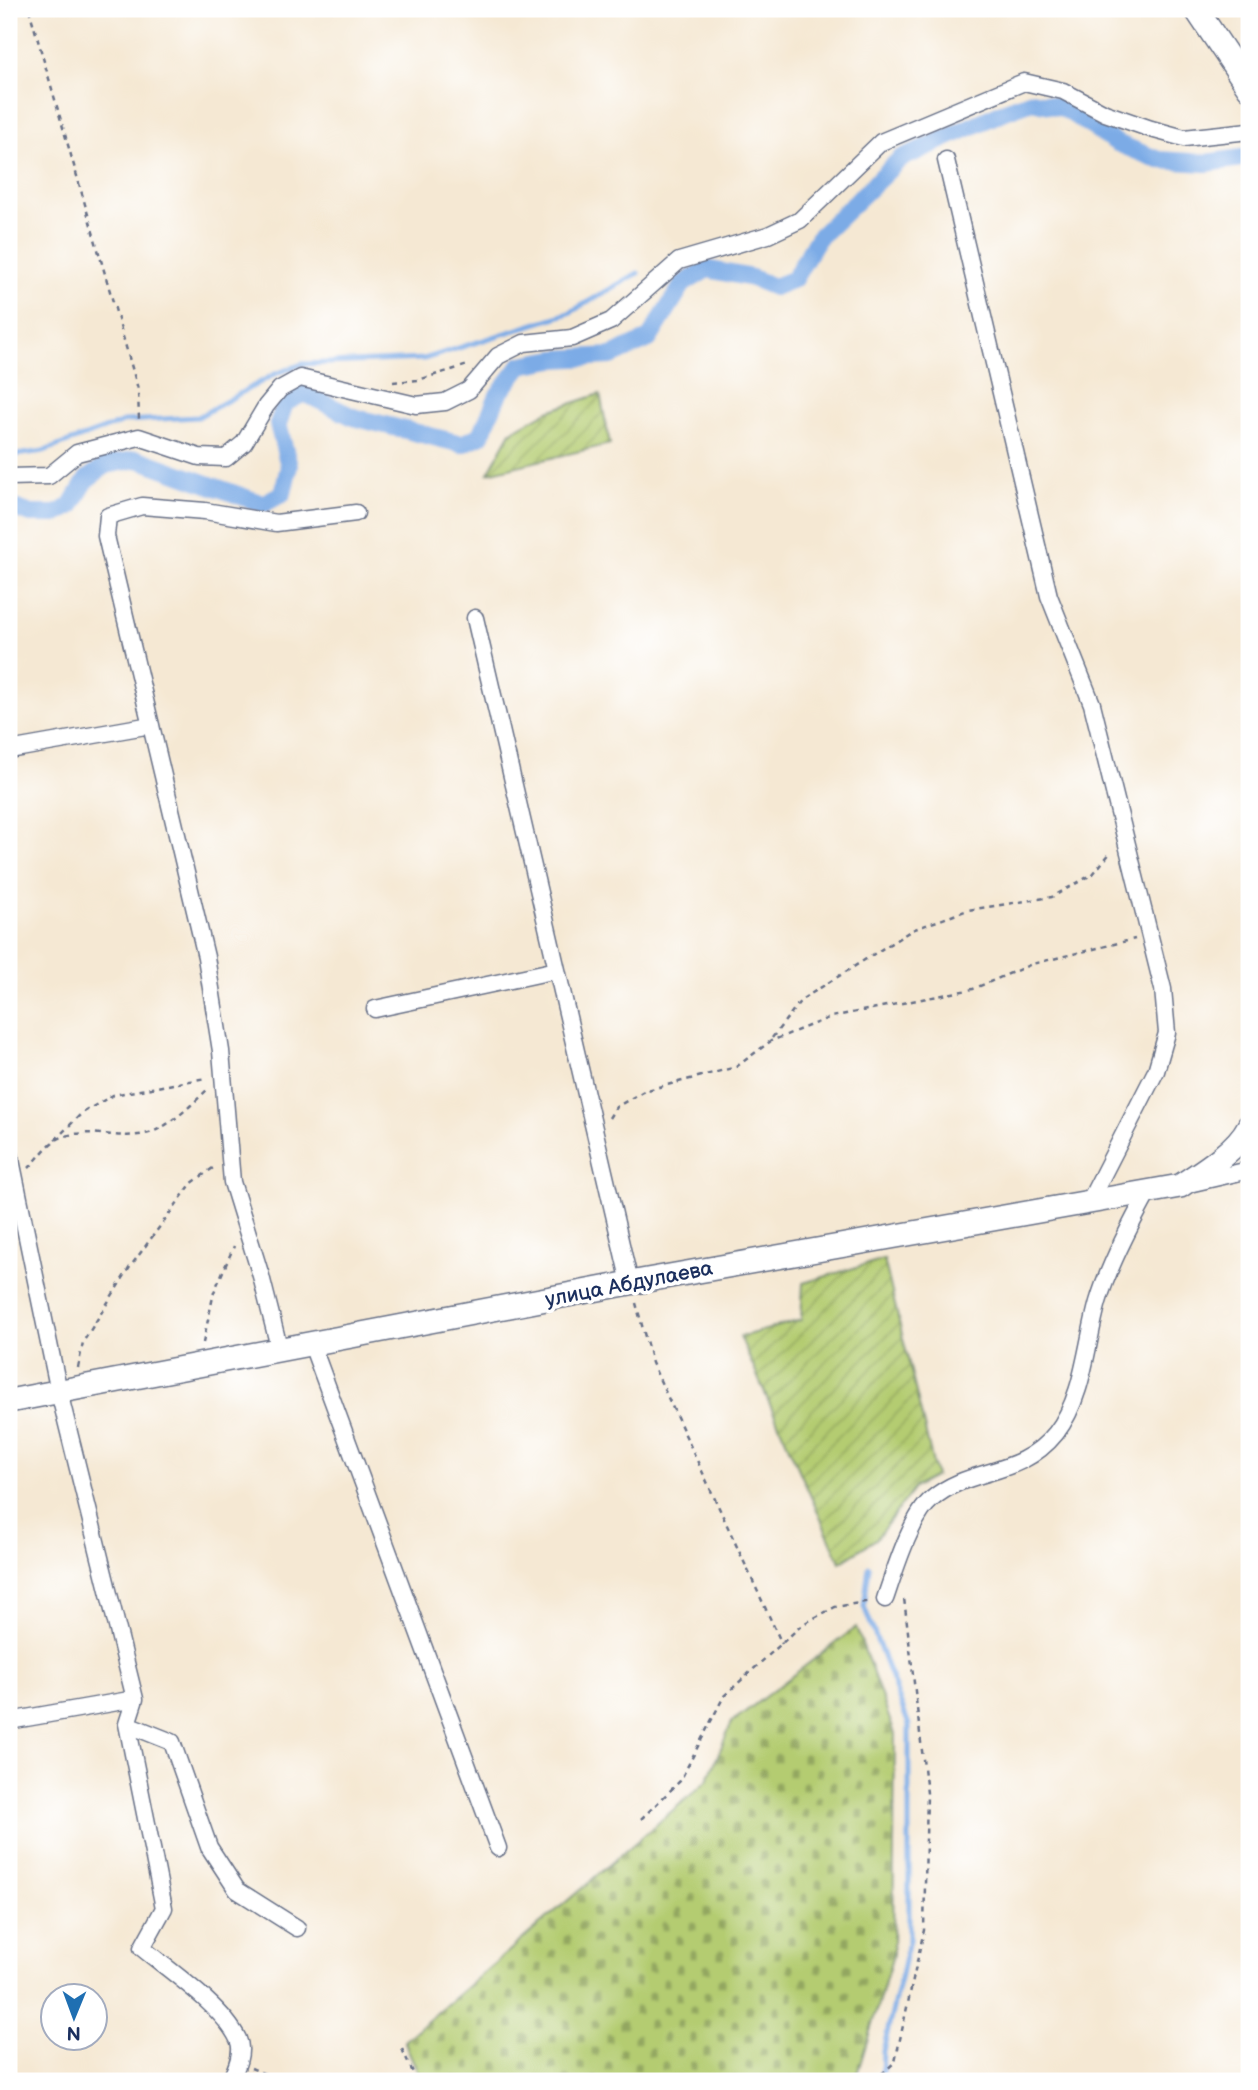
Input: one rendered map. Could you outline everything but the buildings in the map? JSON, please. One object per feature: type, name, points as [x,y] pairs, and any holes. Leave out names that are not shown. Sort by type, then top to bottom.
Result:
[{"type":"main road","points":[[1196,9],[1249,88]]},
{"type":"main road","points":[[1180,1186],[1217,1161],[1246,1133],[1249,1126]]},
{"type":"main road","name":"улица Абдулаева","points":[[9,1401],[630,1283],[1180,1186]]},
{"type":"street","points":[[9,477],[49,476],[77,453],[139,437],[199,457],[226,458],[244,443],[266,406],[280,389],[300,378],[416,405],[445,402],[469,390],[498,356],[524,343],[572,338],[611,321],[679,261],[768,235],[800,220],[881,142],[1024,82],[1063,91],[1105,113],[1184,138],[1249,131]]},
{"type":"street","points":[[946,160],[1049,596],[1092,704],[1163,989],[1167,1033],[1156,1071],[1089,1202]]},
{"type":"street","points":[[280,1351],[261,1276],[232,1182],[223,1075],[206,957],[106,536],[108,516],[142,506],[205,511],[276,523],[356,513]]},
{"type":"street","points":[[475,618],[630,1283]]},
{"type":"street","points":[[9,750],[151,725]]},
{"type":"street","points":[[374,1009],[557,970]]},
{"type":"street","points":[[9,1150],[135,1699],[127,1724],[163,1908],[142,1948],[218,2011],[239,2041],[239,2062],[230,2081]]},
{"type":"street","name":"улица Абдулаева","points":[[1180,1186],[1249,1170]]},
{"type":"street","points":[[885,1599],[908,1536],[930,1500],[958,1483],[1013,1466],[1037,1453],[1058,1431],[1075,1396],[1098,1300],[1132,1222],[1149,1191]]},
{"type":"street","points":[[312,1345],[498,1848]]},
{"type":"street","points":[[9,1721],[135,1699]]},
{"type":"street","points":[[127,1724],[172,1742],[209,1847],[237,1890],[297,1928]]},
{"type":"path","points":[[29,9],[138,388],[139,437]]},
{"type":"path","points":[[391,382],[418,380],[498,356]]},
{"type":"path","points":[[771,1041],[802,1000],[912,930],[968,910],[1052,897],[1093,874],[1124,835]]},
{"type":"path","points":[[596,1138],[617,1107],[644,1091],[736,1067],[771,1041],[831,1017],[973,989],[1032,964],[1149,935]]},
{"type":"path","points":[[55,1141],[82,1133],[120,1135],[151,1132],[180,1116],[223,1075]]},
{"type":"path","points":[[15,1184],[82,1113],[113,1095],[223,1075]]},
{"type":"path","points":[[66,1391],[83,1342],[130,1267],[192,1183],[230,1155]]},
{"type":"path","points":[[199,1367],[214,1292],[243,1224]]},
{"type":"path","points":[[630,1283],[652,1363],[782,1644]]},
{"type":"path","points":[[874,2081],[895,2062],[924,1930],[927,1793],[904,1598]]},
{"type":"path","points":[[641,1819],[680,1781],[724,1696],[803,1624],[835,1607],[885,1599]]},
{"type":"path","points":[[402,2049],[416,2081]]},
{"type":"path","points":[[239,2062],[282,2081]]},
{"type":"path","points":[[9,2076],[17,2081]]},
{"type":"green space","points":[[600,394],[610,444],[488,473],[511,432],[548,411]]},
{"type":"green space","points":[[884,1259],[936,1476],[915,1487],[876,1539],[840,1562],[740,1337],[801,1320],[803,1283]]},
{"type":"green space","points":[[856,1627],[895,1734],[893,1955],[855,2081],[422,2081],[404,2041],[707,1781],[732,1722]]},
{"type":"waterway","points":[[9,506],[31,514],[56,514],[71,506],[87,479],[106,465],[138,459],[263,504],[283,493],[289,466],[278,424],[285,403],[304,393],[353,417],[462,444],[481,435],[498,395],[521,365],[554,359],[611,356],[649,339],[683,284],[707,269],[752,278],[774,287],[794,279],[818,238],[900,159],[1032,101],[1063,108],[1117,143],[1159,160],[1206,163],[1249,157]]},
{"type":"waterway","points":[[9,456],[44,451],[126,421],[198,417],[275,374],[302,364],[424,359],[569,313],[638,273]]},
{"type":"waterway","points":[[869,1567],[864,1606],[909,1725],[909,1940],[883,2051],[882,2081]]}]
